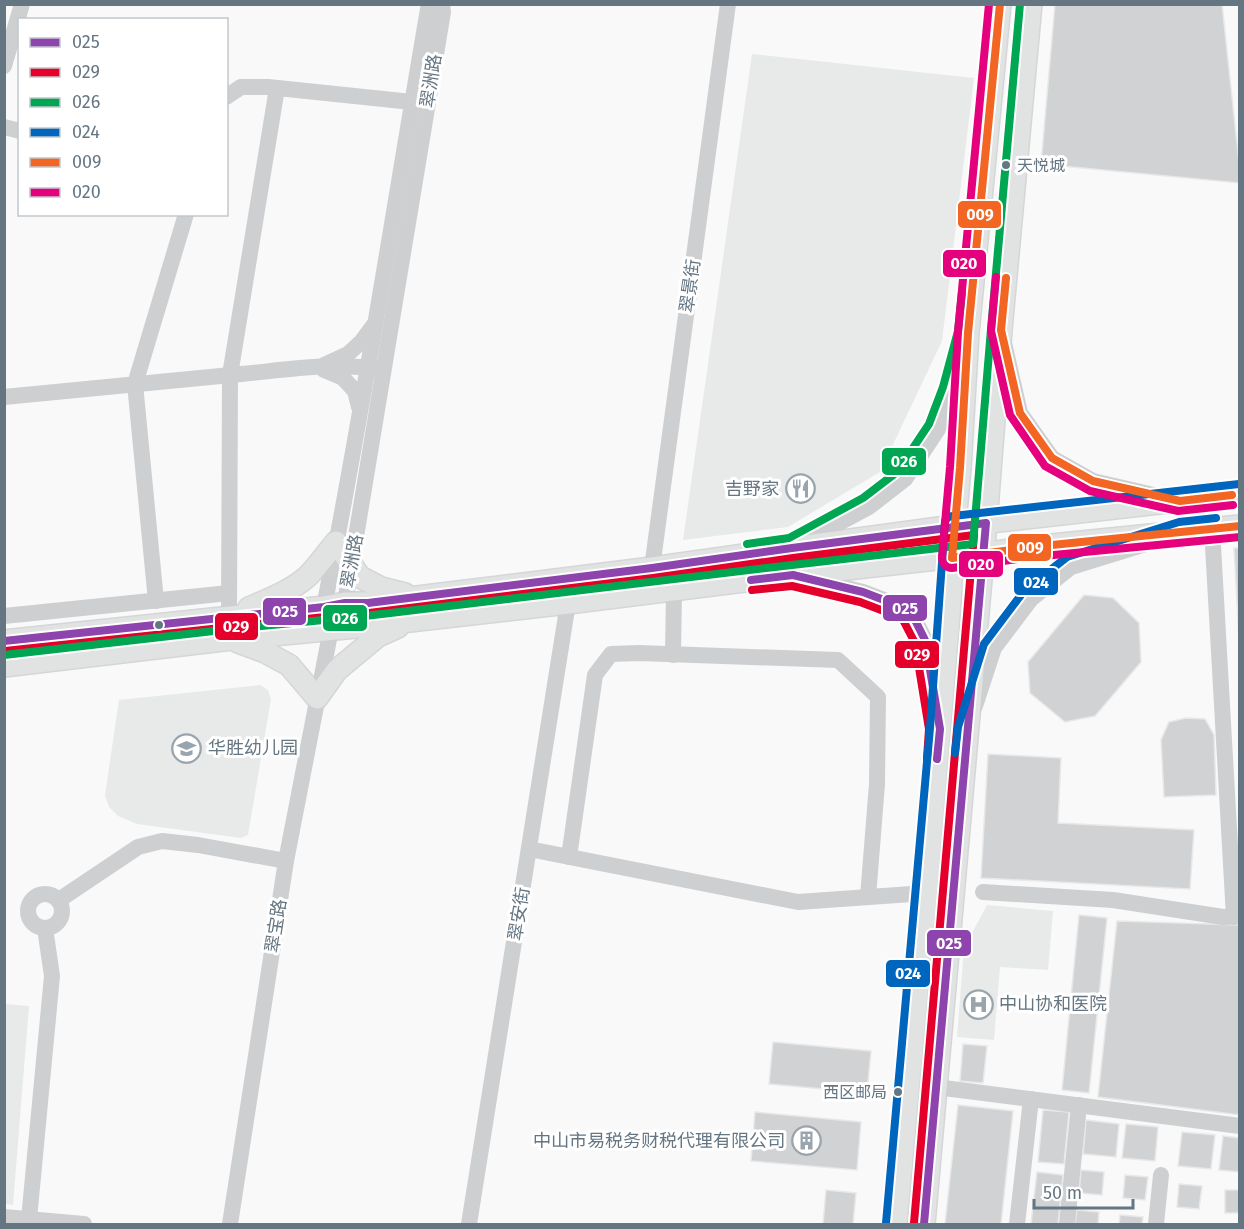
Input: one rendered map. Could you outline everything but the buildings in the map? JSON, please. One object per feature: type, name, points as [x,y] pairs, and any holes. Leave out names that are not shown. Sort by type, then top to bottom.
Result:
[{"type":"main road","points":[[896,1224],[940,729],[968,333],[1000,4]]},
{"type":"main road","points":[[924,1224],[1031,4]]},
{"type":"main road","points":[[4,641],[345,603],[368,603],[652,568],[954,526],[1239,494]]},
{"type":"main road","points":[[4,666],[567,603],[1032,547],[1239,526]]},
{"type":"main road","points":[[229,617],[273,598],[296,585],[310,574],[336,542],[360,577],[381,588],[416,597]]},
{"type":"main road","points":[[232,639],[265,652],[289,665],[317,698],[337,670],[378,636],[414,620]]},
{"type":"street","points":[[4,66],[22,4]]},
{"type":"street","name":"翠洲路","points":[[331,629],[324,607],[360,412],[376,368],[376,322],[430,4]]},
{"type":"street","name":"翠洲路","points":[[331,629],[345,603],[376,368],[443,12],[442,4]]},
{"type":"street","name":"翠景街","points":[[652,568],[728,4]]},
{"type":"street","points":[[228,96],[241,87],[277,88],[412,102]]},
{"type":"street","points":[[229,617],[230,375],[277,88]]},
{"type":"street","points":[[156,601],[135,384],[185,216]]},
{"type":"street","points":[[318,368],[348,354],[362,341],[376,322]]},
{"type":"street","points":[[1001,330],[1020,413],[1052,458],[1093,481],[1180,501]]},
{"type":"street","points":[[792,548],[869,507],[905,479],[938,429],[968,333]]},
{"type":"street","points":[[4,398],[230,375],[318,368],[376,368]]},
{"type":"street","points":[[318,368],[343,378],[355,391],[360,412]]},
{"type":"street","points":[[983,892],[1113,900],[1223,917],[1237,916],[1212,528]]},
{"type":"street","points":[[968,730],[994,648],[1031,598],[1071,567],[1182,532]]},
{"type":"street","points":[[793,575],[863,592],[910,610],[926,640],[940,729]]},
{"type":"street","points":[[673,655],[674,590]]},
{"type":"street","points":[[4,616],[229,593]]},
{"type":"street","name":"翠安街","points":[[469,1224],[567,603]]},
{"type":"street","name":"翠宝路","points":[[230,1224],[286,861],[331,629]]},
{"type":"street","points":[[569,857],[595,675],[611,654],[838,660],[878,697],[877,784],[868,897]]},
{"type":"street","points":[[59,900],[138,847],[162,841],[286,861]]},
{"type":"street","points":[[529,849],[798,902],[926,893]]},
{"type":"street","points":[[44,893],[59,900],[63,911],[56,925],[45,928],[30,920],[28,908],[33,898],[44,893]]},
{"type":"street","points":[[29,1219],[52,976],[45,928]]},
{"type":"street","points":[[936,1087],[1239,1126]]},
{"type":"street","points":[[1017,1224],[1031,1099]]},
{"type":"street","points":[[1067,1224],[1079,1106]]},
{"type":"street","points":[[1156,1224],[1161,1175]]},
{"type":"street","points":[[4,1217],[84,1224]]},
{"type":"shaded area","name":"天悦城","points":[[752,54],[974,78],[942,341],[880,472],[788,527],[683,540]]},
{"type":"shaded area","name":"华胜幼儿园","points":[[260,685],[268,690],[271,699],[248,835],[241,838],[137,824],[118,816],[109,807],[105,795],[119,700]]},
{"type":"shaded area","name":"中山协和医院","points":[[987,905],[1053,911],[1048,970],[1000,967],[994,1040],[957,1037],[964,948]]},
{"type":"shaded area","points":[[5,1004],[29,1006],[13,1205],[4,1204]]},
{"type":"transit line","name":"020","points":[[989,4],[958,332],[942,557],[944,564],[952,568],[1033,557],[1240,537]]},
{"type":"transit line","name":"009","points":[[1000,4],[968,333],[952,558],[1032,547],[1240,526]]},
{"type":"transit line","name":"026","points":[[4,655],[365,616],[973,544],[1020,4]]},
{"type":"transit line","name":"020","points":[[996,277],[991,331],[1010,415],[1045,466],[1090,491],[1178,511],[1233,505]]},
{"type":"transit line","name":"009","points":[[1006,278],[1001,330],[1020,413],[1052,458],[1093,481],[1180,501],[1232,495]]},
{"type":"transit line","name":"026","points":[[747,544],[789,538],[863,498],[897,472],[929,424],[943,387],[958,331],[962,292]]},
{"type":"transit line","name":"024","points":[[886,1223],[930,728],[945,521],[948,517],[953,516],[1239,484]]},
{"type":"transit line","name":"024","points":[[955,753],[958,727],[984,644],[1024,591],[1067,557],[1179,522],[1216,518]]},
{"type":"transit line","name":"025","points":[[4,641],[345,603],[368,603],[986,523],[924,1224]]},
{"type":"transit line","name":"029","points":[[5,651],[369,613],[974,535],[914,1223]]},
{"type":"transit line","name":"025","points":[[751,580],[793,575],[863,592],[910,610],[925,640],[940,729],[937,759]]},
{"type":"transit line","name":"029","points":[[752,590],[792,586],[860,602],[902,618],[915,643],[929,729],[927,758]]},
{"type":"place","name":"天悦城","points":[[1006,165]]},
{"type":"place","name":"吉野家","points":[[800,489]]},
{"type":"place","name":"华胜幼儿园","points":[[187,748]]},
{"type":"place","name":"中山协和医院","points":[[978,1004]]},
{"type":"place","name":"西区邮局","points":[[898,1092]]},
{"type":"place","name":"中山市易税务财税代理有限公司","points":[[806,1141]]}]
